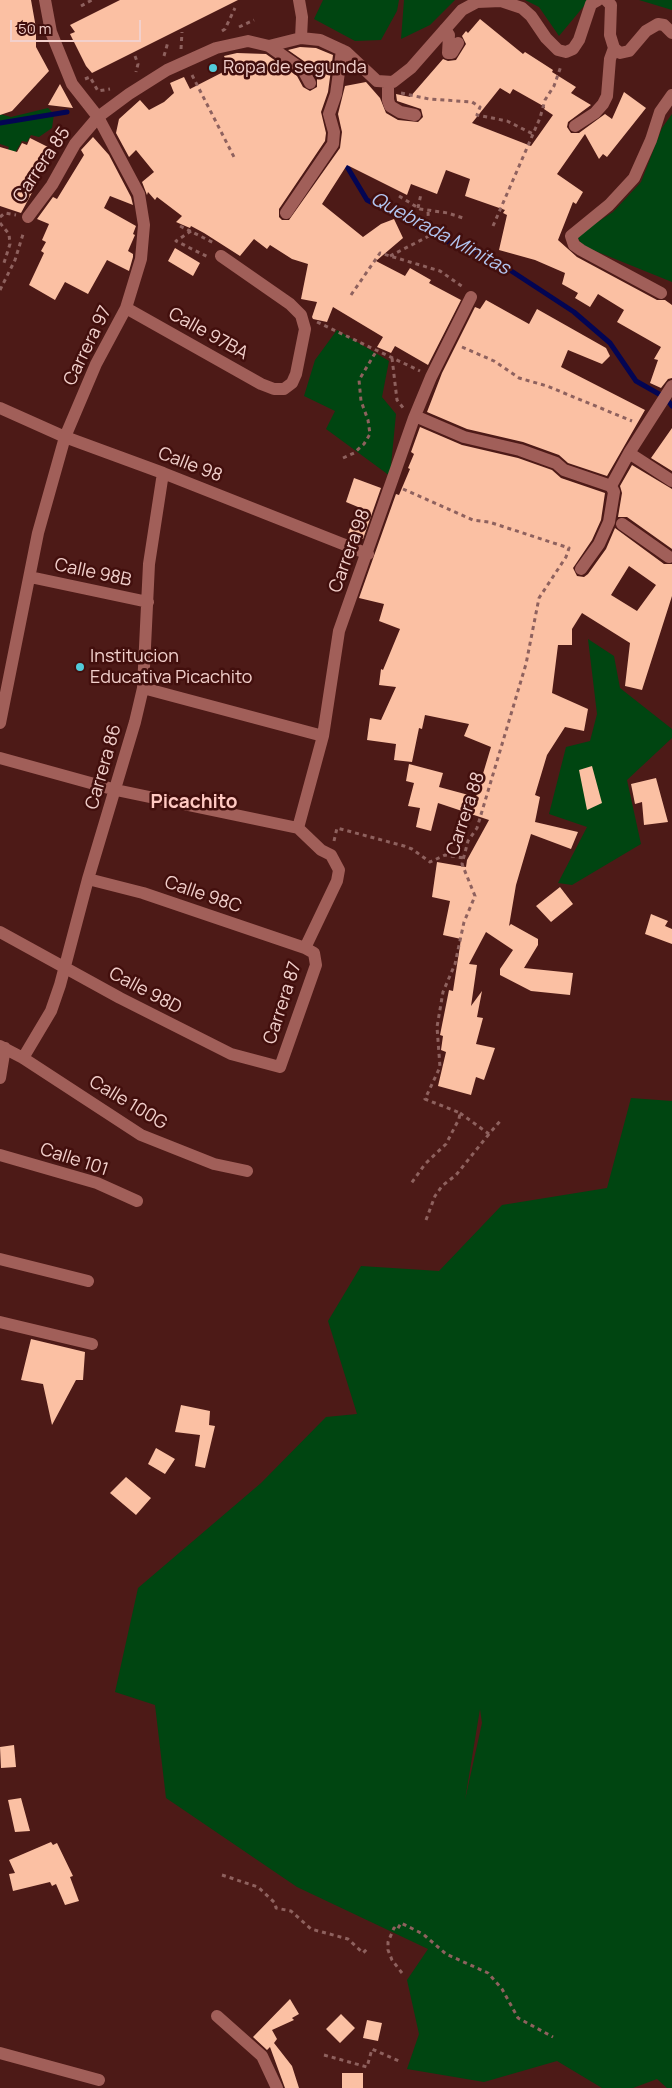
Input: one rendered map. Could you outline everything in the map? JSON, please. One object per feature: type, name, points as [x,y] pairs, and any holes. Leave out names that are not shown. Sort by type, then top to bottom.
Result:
[{"type":"street","name":"Carrera 97","points":[[0,724],[38,533],[65,437],[96,364],[126,308],[141,259],[144,225],[139,194],[98,117],[72,84],[51,32],[45,0]]},
{"type":"street","points":[[299,0],[302,17],[301,38]]},
{"type":"street","points":[[269,46],[301,38],[320,40],[342,50],[377,81],[393,82],[402,76],[462,10],[476,2],[501,1],[522,8],[531,16],[546,38],[558,50],[566,52],[572,49],[579,40],[591,4],[598,0]]},
{"type":"street","points":[[606,0],[611,5],[610,35],[614,48],[620,53],[629,51],[646,31],[658,24],[664,25],[672,33]]},
{"type":"street","points":[[445,29],[449,35],[448,53],[452,54],[458,43]]},
{"type":"street","name":"Carrera 85","points":[[28,218],[52,185],[75,144],[98,117],[129,94],[167,70],[183,56],[248,41],[269,46]]},
{"type":"street","points":[[269,46],[303,70],[310,83]]},
{"type":"street","points":[[575,126],[595,113],[607,96],[610,59],[614,48]]},
{"type":"street","points":[[286,213],[333,144],[334,132],[329,114],[336,94],[342,50]]},
{"type":"street","points":[[388,82],[390,106],[400,112],[415,115]]},
{"type":"street","points":[[660,293],[580,250],[574,245],[571,236],[609,205],[634,178],[652,140],[660,112],[672,95]]},
{"type":"street","name":"Calle 97BA","points":[[126,308],[261,384],[274,389],[284,389],[292,383],[296,374],[305,329],[301,315],[290,304],[221,256]]},
{"type":"street","name":"Carrera 98","points":[[298,828],[323,736],[339,631],[428,384],[471,297]]},
{"type":"street","points":[[610,486],[672,386]]},
{"type":"street","name":"Calle 98","points":[[0,408],[65,437],[163,473],[368,554]]},
{"type":"street","points":[[415,417],[464,438],[520,450],[556,464],[564,470],[610,486],[614,492],[609,522],[599,544],[581,569]]},
{"type":"street","points":[[629,453],[672,482]]},
{"type":"street","name":"Carrera 86","points":[[24,1058],[51,1011],[65,968],[88,879],[116,790],[143,688],[149,564],[163,473]]},
{"type":"street","points":[[622,524],[669,557]]},
{"type":"street","name":"Calle 98B","points":[[30,578],[148,602]]},
{"type":"street","points":[[143,688],[323,736]]},
{"type":"street","points":[[0,758],[116,790],[298,828],[321,850]]},
{"type":"street","name":"Carrera 87","points":[[280,1067],[316,965],[314,953],[305,948],[336,882],[339,870],[331,855],[321,850]]},
{"type":"street","name":"Calle 98C","points":[[88,879],[143,893],[305,948]]},
{"type":"street","name":"Calle 98D","points":[[0,932],[231,1054],[280,1067]]},
{"type":"street","points":[[0,1078],[2,1047]]},
{"type":"street","name":"Calle 100G","points":[[2,1047],[24,1058],[141,1135],[214,1164],[247,1171]]},
{"type":"street","name":"Calle 101","points":[[0,1155],[97,1183],[137,1201]]},
{"type":"street","points":[[0,1259],[88,1281]]},
{"type":"street","points":[[0,1322],[92,1344]]},
{"type":"street","points":[[217,2016],[262,2056],[277,2088]]},
{"type":"street","points":[[0,2053],[99,2080]]},
{"type":"path","points":[[80,6],[92,0]]},
{"type":"path","points":[[225,29],[238,27],[254,20]]},
{"type":"path","points":[[182,32],[183,56],[234,157]]},
{"type":"path","points":[[163,60],[168,42]]},
{"type":"path","points":[[494,226],[533,134],[544,100],[554,86],[566,52]]},
{"type":"path","points":[[135,56],[138,64],[135,77]]},
{"type":"path","points":[[401,93],[429,99],[472,102],[480,107],[477,115],[507,120],[533,134]]},
{"type":"path","points":[[418,208],[422,194]]},
{"type":"path","points":[[399,196],[418,208],[448,213],[463,218]]},
{"type":"path","points":[[390,256],[429,236],[428,211]]},
{"type":"path","name":"Carrera 85","points":[[0,290],[18,254],[28,218]]},
{"type":"path","points":[[0,223],[9,234],[10,244],[3,266]]},
{"type":"path","points":[[180,226],[191,231],[213,241],[221,256],[214,260],[176,241],[191,231]]},
{"type":"path","points":[[351,295],[380,254],[440,271],[468,290],[471,297]]},
{"type":"path","points":[[314,320],[426,374],[425,382],[428,384]]},
{"type":"path","points":[[448,341],[494,361],[518,378],[547,386],[646,428]]},
{"type":"path","points":[[343,458],[354,453],[364,444],[370,434],[368,420],[361,401],[359,380],[376,350]]},
{"type":"path","points":[[392,357],[397,400],[415,417]]},
{"type":"path","name":"Carrera 88","points":[[391,484],[473,520],[490,522],[568,548],[566,557],[539,598],[529,650],[477,828],[468,841],[462,864],[474,896],[464,922],[455,964],[443,992],[437,1027],[440,1067],[425,1099],[460,1113]]},
{"type":"path","points":[[321,850],[334,842],[337,828],[404,846],[412,849],[430,862],[445,854],[464,858]]},
{"type":"path","points":[[410,1185],[425,1164],[446,1144],[460,1113],[489,1134]]},
{"type":"path","points":[[426,1220],[435,1196],[442,1186],[456,1175],[502,1120]]},
{"type":"path","points":[[222,1875],[258,1887],[275,1902],[276,1908],[291,1911],[311,1929],[348,1939],[363,1953],[369,1947]]},
{"type":"path","points":[[402,1973],[392,1960],[388,1950],[388,1942],[394,1928],[398,1930],[400,1923],[423,1934],[446,1954],[488,1973],[502,1989],[518,2018],[553,2037]]},
{"type":"path","points":[[324,2055],[367,2067],[372,2049],[399,2061]]},
{"type":"green space","points":[[323,0],[399,0],[397,11],[381,40],[355,41],[314,19]]},
{"type":"green space","points":[[404,0],[455,0],[430,25],[401,39]]},
{"type":"green space","points":[[525,0],[589,0],[559,36],[539,7]]},
{"type":"green space","points":[[639,0],[672,0],[672,10]]},
{"type":"green space","points":[[48,108],[54,114],[52,128],[39,137],[31,135],[27,142],[22,141],[11,160],[5,158],[9,147],[0,144],[0,114],[11,117]]},
{"type":"green space","points":[[672,114],[672,282],[583,246],[576,236],[613,212],[641,182],[662,128]]},
{"type":"green space","points":[[337,330],[389,361],[382,397],[396,414],[390,476],[326,429],[335,411],[304,396],[315,360]]},
{"type":"green space","points":[[588,639],[614,656],[620,688],[672,729],[672,738],[627,780],[641,844],[572,885],[558,883],[587,827],[549,814],[566,747],[590,741],[597,714]]},
{"type":"green space","points":[[631,1098],[672,1101],[672,2088],[667,2088],[657,2079],[633,2088],[602,2088],[557,2061],[484,2082],[407,2069],[419,2034],[407,1980],[428,1949],[297,1887],[166,1798],[155,1705],[115,1692],[138,1588],[261,1483],[326,1417],[357,1414],[328,1321],[361,1266],[439,1271],[502,1205],[607,1188]],"holes":[[[480,1709],[482,1723],[465,1800]]]},
{"type":"building","points":[[0,0],[31,0],[36,28],[36,47],[49,71],[12,111],[0,115]]},
{"type":"building","points":[[120,0],[238,0],[92,73],[86,66],[70,34],[75,32],[70,25]]},
{"type":"building","points":[[480,19],[523,54],[525,52],[576,87],[571,93],[591,105],[568,122],[567,127],[571,133],[579,133],[605,114],[612,119],[624,92],[646,108],[607,157],[603,154],[599,159],[585,134],[557,174],[583,192],[576,204],[573,202],[558,240],[577,257],[657,300],[665,300],[672,305],[672,378],[668,379],[661,388],[650,383],[658,360],[654,359],[661,347],[617,322],[624,310],[598,294],[590,307],[575,298],[578,293],[562,284],[565,273],[535,260],[499,250],[507,215],[503,213],[505,210],[465,196],[470,179],[446,170],[437,194],[411,184],[407,195],[347,165],[322,204],[363,237],[381,224],[394,219],[403,238],[376,261],[405,276],[410,268],[431,280],[429,283],[461,300],[428,365],[395,346],[391,353],[377,347],[383,337],[333,307],[327,322],[313,319],[317,302],[301,299],[308,264],[292,259],[270,245],[267,249],[254,239],[240,256],[191,226],[190,228],[176,222],[182,216],[157,197],[155,200],[148,192],[147,195],[142,182],[154,172],[136,150],[129,157],[116,133],[119,119],[140,100],[149,110],[164,102],[174,93],[170,83],[184,77],[190,89],[229,69],[224,56],[237,53],[266,54],[297,76],[303,87],[310,91],[317,87],[317,79],[308,64],[288,50],[300,47],[316,48],[333,55],[328,92],[321,112],[326,133],[325,141],[279,209],[279,217],[282,220],[289,220],[340,148],[342,132],[338,114],[345,86],[366,82],[380,98],[386,113],[398,120],[418,122],[423,117],[421,109],[397,101],[396,94],[410,97],[443,59],[448,61],[456,60],[466,44],[462,36],[466,31],[468,33]],"holes":[[[500,88],[510,94],[513,89],[545,107],[544,109],[553,115],[531,146],[472,123]]]},
{"type":"building","points":[[60,84],[73,108],[48,105]]},
{"type":"building","points":[[93,137],[109,155],[131,197],[133,205],[110,196],[104,208],[136,226],[133,234],[135,235],[128,251],[133,254],[133,257],[129,271],[107,260],[88,294],[65,282],[55,300],[29,285],[44,253],[41,251],[46,242],[42,240],[49,224],[37,219],[53,197],[57,199],[84,155],[81,150]]},
{"type":"building","points":[[30,138],[48,147],[30,188],[34,189],[21,213],[0,206],[0,147],[17,152],[22,143],[27,145]]},
{"type":"building","points":[[175,248],[200,263],[193,276],[168,261]]},
{"type":"building","points":[[486,300],[529,324],[537,309],[606,348],[610,356],[602,364],[568,350],[561,367],[645,410],[607,476],[568,463],[559,455],[523,442],[467,429],[427,412],[442,373],[475,307],[480,309]]},
{"type":"building","points":[[420,427],[462,445],[518,458],[552,470],[561,478],[605,493],[601,520],[592,540],[573,568],[577,576],[584,577],[588,574],[606,549],[615,528],[664,564],[672,564],[672,596],[642,690],[625,686],[630,643],[582,613],[572,629],[572,645],[558,645],[552,693],[588,709],[584,731],[565,727],[547,755],[535,795],[540,797],[535,822],[578,832],[571,849],[531,834],[516,885],[509,926],[511,924],[538,939],[538,945],[524,968],[573,973],[570,995],[531,991],[500,975],[500,969],[513,950],[486,932],[469,964],[477,965],[471,1006],[482,991],[477,1017],[483,1018],[476,1044],[495,1048],[484,1080],[476,1077],[471,1095],[438,1086],[446,1052],[441,1050],[443,1036],[440,1035],[449,990],[453,991],[461,939],[443,935],[450,901],[432,897],[437,862],[466,867],[467,860],[489,820],[438,803],[431,831],[416,827],[420,808],[408,806],[414,783],[406,781],[409,764],[443,773],[439,787],[476,797],[491,747],[464,736],[469,724],[425,715],[422,729],[419,728],[412,762],[394,760],[396,744],[367,740],[370,718],[381,720],[396,687],[379,685],[381,669],[383,670],[400,629],[379,621],[384,604],[359,598],[396,494],[399,495],[410,469],[408,468],[414,454],[411,452]],"holes":[[[629,566],[656,585],[637,611],[611,595]]]},
{"type":"building","points":[[672,428],[672,471],[651,458]]},
{"type":"building","points":[[632,465],[672,489],[672,549],[627,517],[618,517],[622,493],[620,486]]},
{"type":"building","points":[[354,478],[381,488],[363,539],[348,533],[358,507],[346,502]]},
{"type":"building","points":[[592,766],[602,803],[587,810],[579,770]]},
{"type":"building","points":[[656,778],[668,822],[644,825],[642,802],[635,804],[631,784]]},
{"type":"building","points":[[560,887],[573,904],[551,922],[536,906]]},
{"type":"building","points":[[651,914],[668,921],[665,926],[672,929],[672,944],[645,934]]},
{"type":"building","points":[[31,1339],[85,1352],[83,1380],[76,1380],[52,1425],[43,1384],[21,1380]]},
{"type":"building","points":[[181,1405],[210,1411],[209,1425],[215,1426],[205,1468],[195,1466],[200,1435],[175,1432]]},
{"type":"building","points":[[156,1448],[175,1459],[165,1474],[148,1464]]},
{"type":"building","points":[[126,1477],[151,1498],[136,1515],[110,1493]]},
{"type":"building","points":[[14,1745],[16,1767],[1,1768],[0,1747]]},
{"type":"building","points":[[21,1798],[30,1831],[15,1832],[8,1800]]},
{"type":"building","points":[[51,1842],[53,1845],[57,1843],[73,1876],[70,1877],[79,1901],[65,1905],[56,1884],[52,1886],[50,1882],[13,1891],[9,1874],[15,1873],[9,1860]]},
{"type":"building","points":[[290,1999],[299,2014],[292,2018],[294,2020],[272,2030],[277,2039],[274,2043],[292,2066],[299,2088],[285,2088],[270,2047],[267,2050],[253,2037]]},
{"type":"building","points":[[341,2014],[355,2028],[340,2043],[326,2029]]},
{"type":"building","points":[[367,2020],[382,2023],[378,2041],[363,2038]]},
{"type":"building","points":[[342,2073],[363,2073],[363,2088],[342,2088]]},
{"type":"waterway","name":"Quebrada Minitas","points":[[0,123],[67,112]]},
{"type":"waterway","name":"Quebrada Minitas","points":[[346,160],[346,165],[367,200],[445,241],[493,259],[574,312],[610,343],[636,381],[666,398],[672,406]]},
{"type":"place","name":"Ropa de segunda","points":[[213,68]]},
{"type":"place","name":"Institucion Educativa Picachito","points":[[80,667]]},
{"type":"district","name":"Picachito","points":[[194,803]]}]
